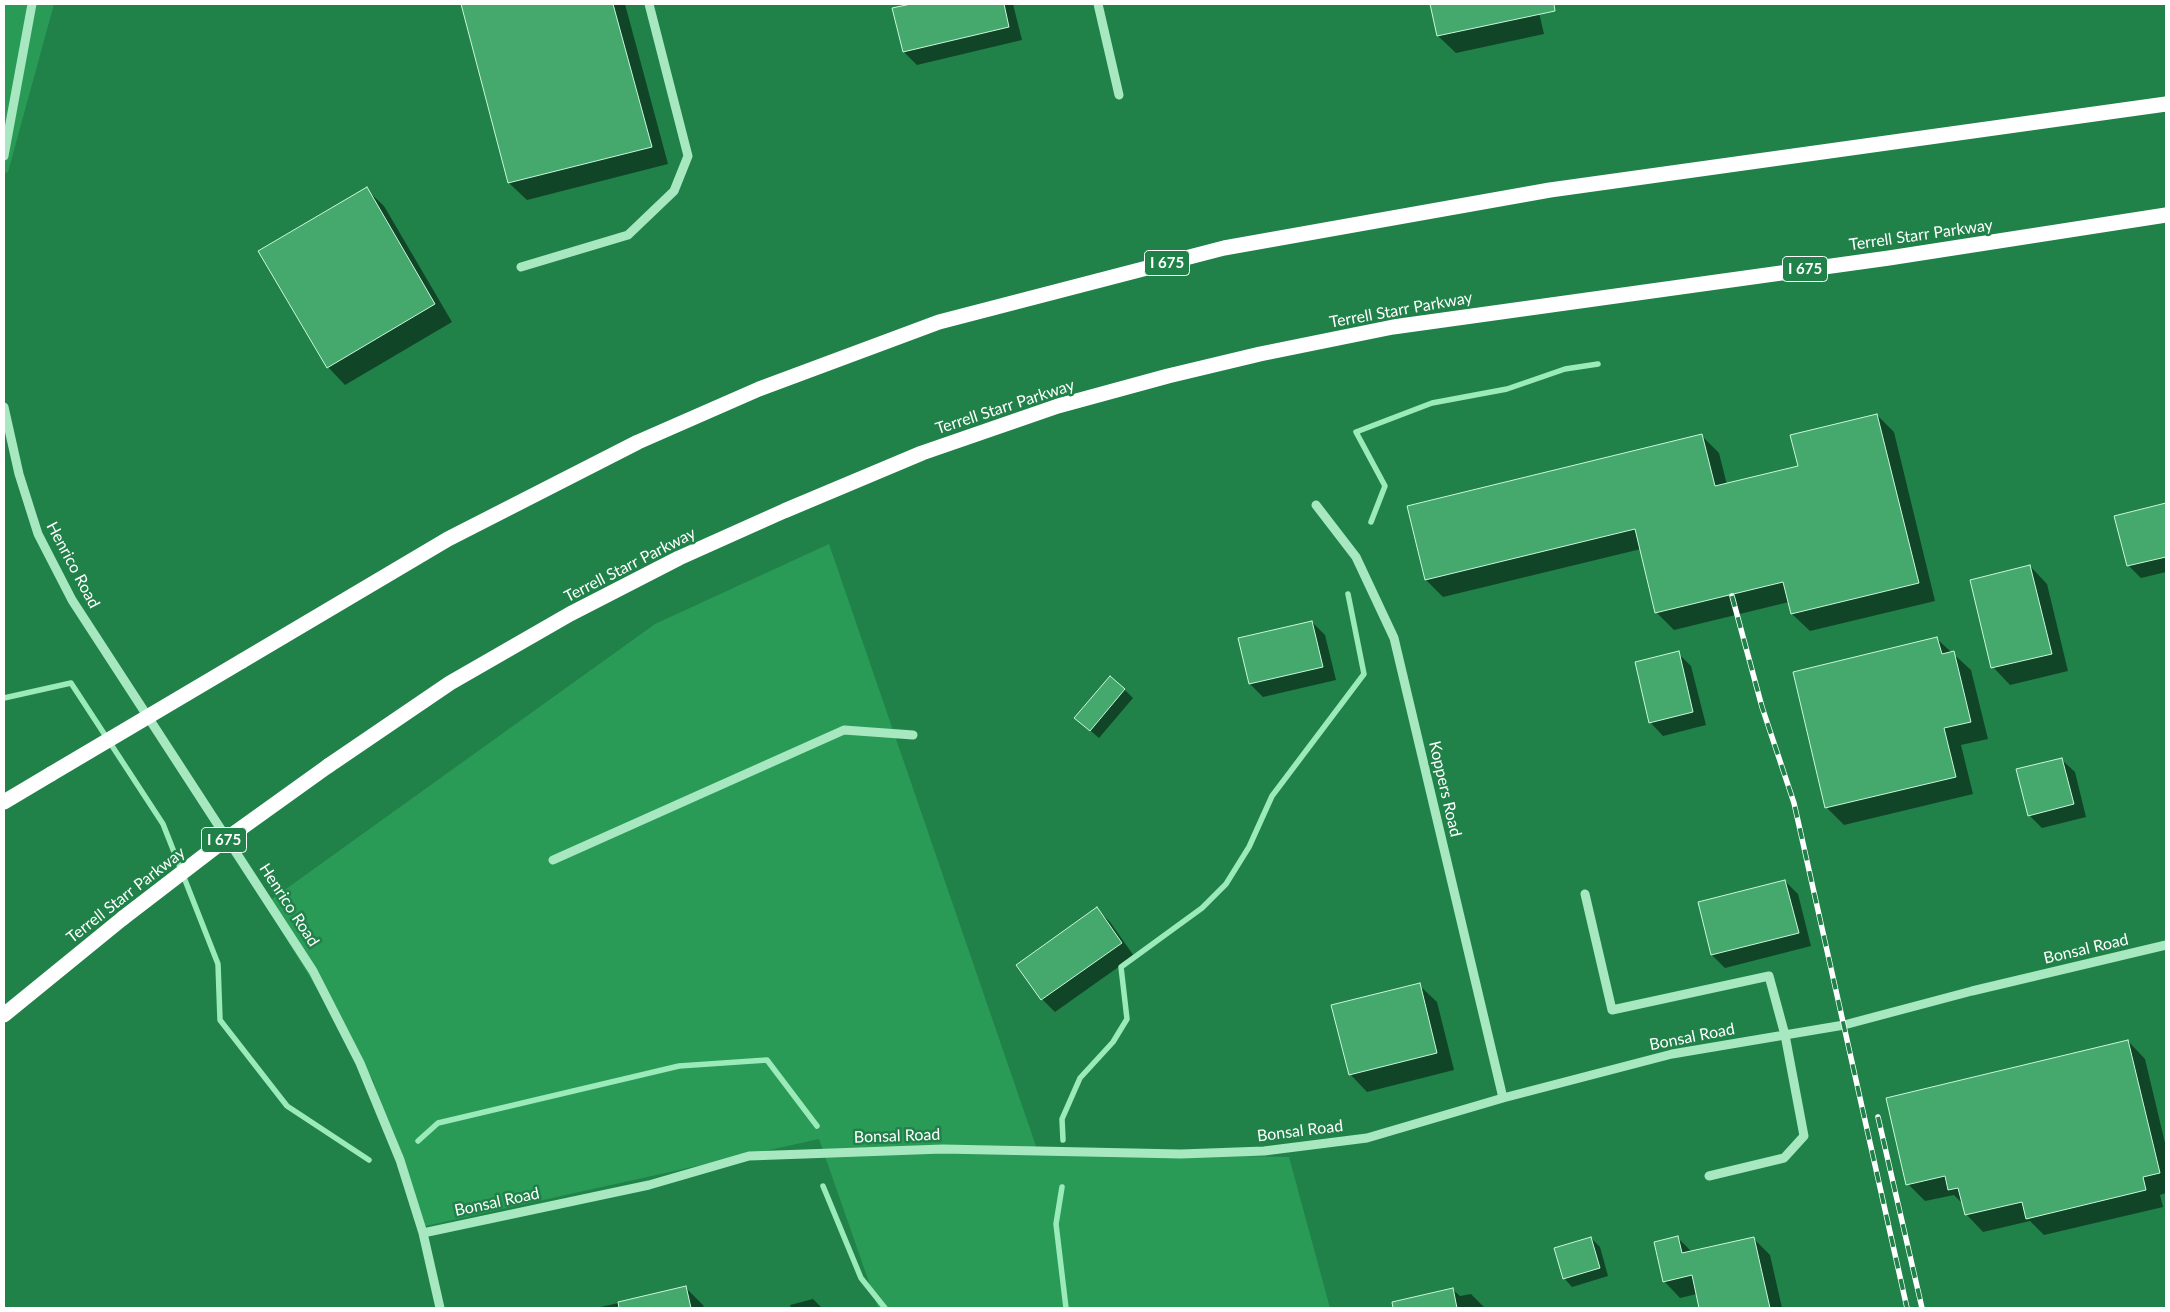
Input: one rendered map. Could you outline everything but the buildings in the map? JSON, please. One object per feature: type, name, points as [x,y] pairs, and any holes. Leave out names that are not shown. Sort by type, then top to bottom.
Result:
[{"type":"highway","name":"I 675","points":[[4,802],[448,538],[638,442],[759,389],[939,322],[1224,248],[1541,192],[2166,104]]},
{"type":"highway","name":"Terrell Starr Parkway","points":[[4,1015],[123,918],[222,842],[328,766],[450,683],[570,614],[679,558],[784,511],[922,454],[1058,406],[1260,354],[1393,327],[1890,258],[2166,215]]},
{"type":"street","points":[[4,156],[32,4]]},
{"type":"street","points":[[521,266],[628,235],[674,191],[688,156],[649,4]]},
{"type":"street","points":[[1098,4],[1119,95]]},
{"type":"street","name":"Henrico Road","points":[[4,407],[19,474],[38,534],[72,600],[313,971],[360,1064],[396,1151],[423,1233],[440,1308]]},
{"type":"street","name":"Koppers Road","points":[[1316,505],[1356,557],[1394,638],[1503,1098]]},
{"type":"street","points":[[553,860],[844,730],[913,735]]},
{"type":"street","points":[[1585,894],[1612,1010],[1770,976],[1786,1035],[1804,1136],[1784,1158],[1709,1176]]},
{"type":"street","name":"Bonsal Road","points":[[423,1233],[649,1185],[749,1156],[943,1149],[1181,1154],[1264,1151],[1367,1138],[1503,1098],[1672,1054],[1844,1025],[1972,991],[2166,945]]},
{"type":"green space","points":[[4,4],[54,4],[8,172],[4,173]]},
{"type":"green space","points":[[829,544],[1038,1152],[1289,1157],[1330,1308],[878,1308],[819,1139],[421,1227],[373,1080],[265,904],[655,624]]},
{"type":"waterway","points":[[1371,522],[1385,486],[1356,432],[1432,403],[1507,389],[1565,369],[1598,364]]},
{"type":"waterway","points":[[1063,1140],[1062,1119],[1080,1078],[1113,1042],[1127,1019],[1121,967],[1202,908],[1226,884],[1249,847],[1272,796],[1364,674],[1348,594]]},
{"type":"waterway","points":[[4,698],[71,683],[163,824],[218,964],[220,1020],[287,1106],[369,1160]]},
{"type":"waterway","points":[[418,1141],[438,1123],[679,1066],[767,1060],[817,1126]]},
{"type":"waterway","points":[[823,1186],[861,1278],[885,1308]]},
{"type":"waterway","points":[[1062,1187],[1056,1224],[1066,1308]]},
{"type":"railway","points":[[1732,596],[1762,707],[1794,803],[1907,1308]]},
{"type":"railway","points":[[1878,1117],[1922,1308]]}]
